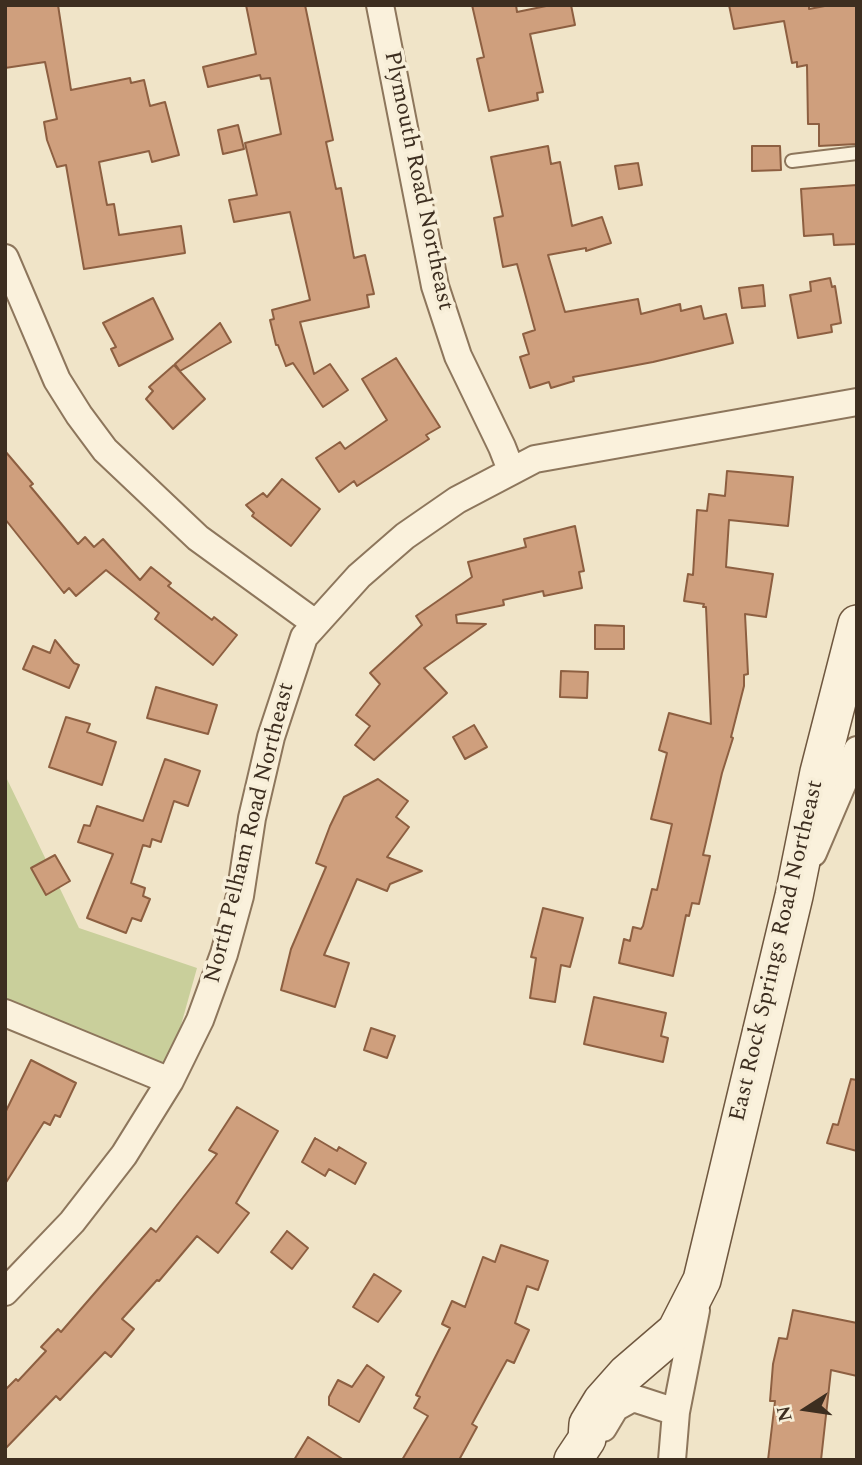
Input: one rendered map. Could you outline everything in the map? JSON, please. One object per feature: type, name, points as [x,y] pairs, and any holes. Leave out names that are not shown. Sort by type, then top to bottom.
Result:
[{"type":"street","name":"Plymouth Road Northeast","points":[[380,5],[435,286],[458,356],[511,470]]},
{"type":"street","points":[[5,258],[58,380],[105,450],[198,538],[315,623]]},
{"type":"street","name":"North Pelham Road Northeast","points":[[5,1292],[72,1222],[124,1155],[170,1081],[200,1020],[224,954],[240,896],[252,818],[271,737],[304,637],[359,576],[405,536],[457,500],[535,459],[857,402]]},
{"type":"street","name":"East Rock Springs Road Northeast","points":[[580,1449],[588,1424],[602,1401],[626,1374],[676,1331],[702,1280],[794,896],[819,772],[857,624]]},
{"type":"street","points":[[794,896],[857,750]]},
{"type":"street","points":[[5,1013],[170,1081]]},
{"type":"street","points":[[672,1460],[676,1412],[702,1280]]},
{"type":"street","points":[[580,1449],[603,1429],[615,1408],[633,1398],[676,1412]]},
{"type":"lane","points":[[793,161],[857,153]]},
{"type":"green space","points":[[5,775],[79,928],[197,968],[167,1075],[5,1005]]},
{"type":"building","points":[[5,5],[58,5],[71,90],[130,78],[131,83],[144,80],[150,106],[165,102],[179,155],[152,162],[149,151],[99,162],[107,205],[114,204],[119,235],[181,226],[185,253],[84,269],[66,165],[57,167],[47,140],[44,122],[57,119],[45,62],[5,68]]},
{"type":"building","points":[[246,5],[305,5],[333,140],[326,142],[336,189],[341,188],[354,258],[365,255],[374,294],[367,295],[369,307],[300,322],[314,374],[330,364],[348,390],[323,407],[293,363],[286,366],[276,345],[270,320],[274,319],[272,310],[310,300],[290,212],[234,222],[229,200],[257,195],[245,143],[281,134],[270,78],[261,79],[260,75],[208,87],[203,67],[256,54]]},
{"type":"building","points":[[472,5],[516,5],[517,12],[551,5],[571,5],[575,25],[530,34],[543,92],[537,93],[538,100],[489,111],[477,59],[484,57]]},
{"type":"building","points":[[729,5],[809,5],[809,9],[830,5],[857,5],[857,144],[819,146],[819,124],[808,124],[807,65],[797,67],[797,62],[792,63],[784,21],[734,29]]},
{"type":"building","points":[[238,125],[244,149],[223,154],[218,130]]},
{"type":"building","points":[[548,146],[551,164],[560,162],[572,226],[602,217],[611,243],[586,251],[586,248],[548,255],[565,312],[638,299],[641,314],[680,304],[681,311],[701,306],[704,319],[726,314],[733,343],[573,377],[574,381],[551,388],[549,382],[530,388],[520,357],[529,354],[523,334],[535,330],[517,264],[503,267],[494,218],[503,216],[491,157]]},
{"type":"building","points":[[752,146],[780,146],[781,170],[752,171]]},
{"type":"building","points":[[638,163],[642,185],[619,189],[615,166]]},
{"type":"building","points":[[857,185],[857,244],[834,245],[833,234],[804,236],[801,189]]},
{"type":"building","points":[[830,278],[832,287],[835,286],[841,323],[831,325],[832,332],[798,338],[790,295],[811,291],[810,282]]},
{"type":"building","points":[[763,285],[765,306],[742,308],[739,288]]},
{"type":"building","points":[[153,298],[173,339],[119,366],[111,349],[116,347],[103,323]]},
{"type":"building","points":[[220,323],[231,342],[180,371],[175,364]]},
{"type":"building","points":[[396,358],[440,427],[426,435],[429,439],[357,486],[354,481],[339,492],[316,458],[340,442],[345,449],[387,420],[362,379]]},
{"type":"building","points":[[174,365],[205,399],[173,429],[146,399],[153,391],[149,387]]},
{"type":"building","points":[[5,451],[78,544],[85,537],[94,547],[103,539],[140,580],[151,567],[171,583],[168,586],[212,620],[214,617],[237,635],[213,665],[155,619],[159,613],[106,570],[76,596],[69,588],[64,593],[5,519]]},
{"type":"building","points":[[727,471],[793,477],[788,526],[729,520],[726,567],[773,574],[766,617],[745,614],[748,674],[744,675],[744,686],[731,737],[733,738],[703,855],[710,856],[699,904],[692,903],[689,916],[686,915],[673,976],[619,963],[624,939],[630,941],[633,927],[641,929],[652,889],[657,890],[672,824],[651,819],[667,753],[659,750],[669,713],[711,724],[706,607],[703,607],[704,604],[684,601],[688,574],[693,575],[697,510],[707,511],[709,494],[725,496]]},
{"type":"building","points":[[282,479],[320,509],[291,546],[252,516],[254,513],[246,505],[263,493],[267,497]]},
{"type":"building","points":[[575,526],[584,571],[579,572],[582,588],[544,596],[543,591],[503,600],[504,605],[456,615],[457,623],[486,624],[424,668],[447,693],[374,760],[355,745],[370,726],[356,715],[380,684],[370,673],[422,625],[416,616],[472,577],[468,562],[526,547],[524,539]]},
{"type":"building","points":[[595,625],[624,626],[624,649],[595,649]]},
{"type":"building","points":[[55,640],[74,663],[79,665],[69,688],[23,669],[33,646],[50,653]]},
{"type":"building","points":[[561,671],[588,672],[587,698],[560,697]]},
{"type":"building","points":[[156,687],[217,705],[208,734],[147,718]]},
{"type":"building","points":[[66,717],[90,724],[87,732],[116,742],[102,785],[49,767]]},
{"type":"building","points":[[474,725],[487,747],[465,759],[453,737]]},
{"type":"building","points":[[165,759],[200,771],[188,806],[174,801],[161,842],[152,839],[150,847],[143,845],[131,883],[145,888],[143,896],[150,899],[141,921],[132,918],[126,933],[87,918],[113,854],[78,842],[84,825],[90,826],[97,806],[143,821]]},
{"type":"building","points":[[378,779],[408,801],[396,817],[409,827],[387,857],[422,871],[390,884],[387,891],[357,879],[324,955],[349,963],[335,1007],[281,990],[291,949],[326,867],[316,863],[330,826],[344,797]]},
{"type":"building","points":[[55,855],[70,881],[46,895],[31,868]]},
{"type":"building","points":[[543,908],[583,918],[570,967],[561,965],[555,1002],[530,998],[536,958],[531,957]]},
{"type":"building","points":[[594,997],[666,1013],[661,1036],[668,1038],[663,1062],[584,1044]]},
{"type":"building","points":[[371,1028],[395,1036],[387,1058],[364,1050]]},
{"type":"building","points":[[31,1060],[76,1083],[60,1117],[55,1115],[50,1125],[44,1122],[5,1184],[5,1113]]},
{"type":"building","points":[[851,1079],[857,1080],[857,1151],[827,1143],[833,1124],[838,1125]]},
{"type":"building","points":[[237,1107],[278,1131],[236,1203],[249,1213],[218,1253],[197,1236],[122,1319],[134,1329],[111,1357],[105,1352],[60,1400],[56,1396],[5,1449],[5,1390],[16,1379],[18,1381],[46,1351],[41,1347],[58,1329],[61,1332],[151,1228],[156,1232],[217,1154],[209,1150]]},
{"type":"building","points":[[315,1138],[337,1151],[339,1147],[366,1163],[355,1184],[329,1169],[325,1176],[302,1162]]},
{"type":"building","points":[[287,1231],[308,1248],[292,1269],[271,1252]]},
{"type":"building","points":[[501,1245],[548,1261],[538,1290],[527,1286],[515,1323],[529,1330],[514,1363],[507,1360],[472,1424],[477,1427],[459,1460],[402,1460],[428,1416],[414,1408],[420,1397],[416,1395],[450,1328],[442,1324],[452,1301],[465,1307],[483,1257],[495,1262]]},
{"type":"building","points":[[374,1274],[401,1291],[378,1322],[353,1307]]},
{"type":"building","points":[[793,1310],[857,1323],[857,1376],[831,1370],[821,1460],[768,1460],[775,1401],[770,1401],[773,1364],[779,1338],[787,1339]]},
{"type":"building","points":[[367,1365],[384,1377],[359,1422],[329,1405],[329,1397],[338,1380],[352,1387]]},
{"type":"building","points":[[308,1437],[344,1460],[294,1460]]}]
